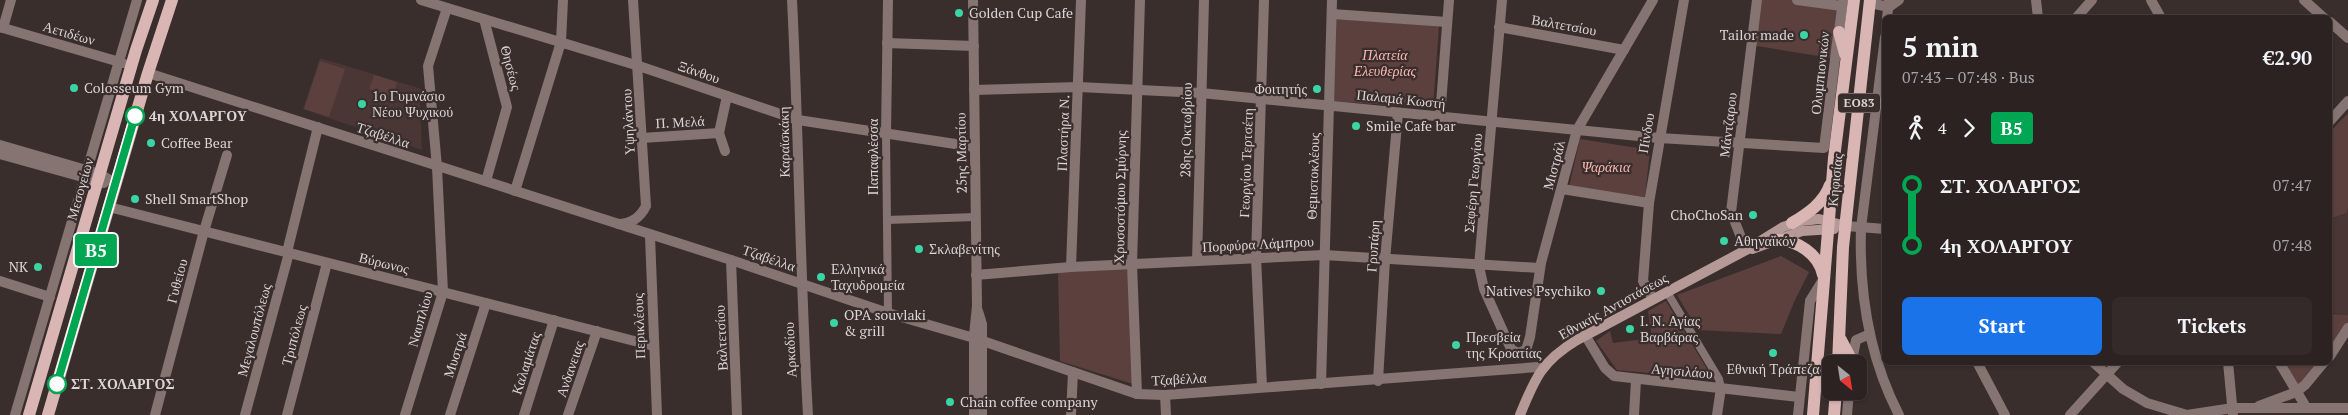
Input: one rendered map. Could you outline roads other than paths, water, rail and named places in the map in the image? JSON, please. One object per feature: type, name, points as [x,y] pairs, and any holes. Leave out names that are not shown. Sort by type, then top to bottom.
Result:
[{"type":"main road","name":"Μεσογείων","points":[[31,413],[93,177],[153,0]]},
{"type":"main road","points":[[48,415],[148,73],[172,0]]},
{"type":"main road","name":"Κηφισίας","points":[[1839,355],[1846,226],[1870,1]]},
{"type":"main road","name":"Κηφισίας","points":[[1813,415],[1832,181],[1846,59],[1846,2]]},
{"type":"main road","points":[[1838,32],[1846,59]]},
{"type":"main road","points":[[136,50],[141,70],[148,73]]},
{"type":"main road","points":[[1792,223],[1821,200],[1832,181]]},
{"type":"main road","name":"Εθνικής Αντιστάσεως","points":[[1520,415],[1541,369],[1554,356],[1585,335],[1746,250],[1792,223],[1810,219],[1828,225],[1846,226]]},
{"type":"main road","name":"Εθνικής Αντιστάσεως","points":[[1746,250],[1758,248],[1802,231],[1828,225]]},
{"type":"main road","points":[[1777,240],[1792,242],[1806,250],[1819,263],[1823,280]]},
{"type":"main road","points":[[1841,340],[1848,355]]},
{"type":"main road","points":[[1834,415],[1835,400]]},
{"type":"street","points":[[1,28],[11,0]]},
{"type":"street","name":"Μεσογείων","points":[[15,415],[50,297],[93,177],[118,62],[137,0]]},
{"type":"street","name":"Ξάνθου","points":[[420,0],[449,4],[484,19],[639,66],[798,120],[975,147]]},
{"type":"street","points":[[515,191],[561,42],[563,0]]},
{"type":"street","name":"Υψηλάντου","points":[[617,224],[630,223],[641,214],[646,206],[639,66],[633,0]]},
{"type":"street","name":"Καραϊσκάκη","points":[[792,0],[798,120],[800,283]]},
{"type":"street","name":"Παπαφλέσσα","points":[[888,0],[886,133],[888,313]]},
{"type":"street","name":"25ης Μαρτίου","points":[[973,0],[976,306],[982,324],[978,340]]},
{"type":"street","name":"Πλαστήρα Ν.","points":[[1072,267],[1081,0]]},
{"type":"street","name":"Χρυσοστόμου Σμύρνης","points":[[1137,394],[1132,264],[1140,0]]},
{"type":"street","name":"28ης Οκτωβρίου","points":[[1197,261],[1204,0]]},
{"type":"street","name":"Γεωργίου Τερτσέτη","points":[[1262,388],[1256,257],[1264,0]]},
{"type":"street","name":"Θεμιστοκλέους","points":[[1321,384],[1332,0]]},
{"type":"street","points":[[1440,117],[1449,0]]},
{"type":"street","name":"Σεφέρη Γεωργίου","points":[[1502,0],[1479,266],[1484,289],[1511,349],[1514,352],[1522,352]]},
{"type":"street","name":"Μιστράλ","points":[[1522,352],[1528,346],[1540,268],[1578,130],[1653,0]]},
{"type":"street","name":"Πίνδου","points":[[1653,299],[1643,281],[1649,203],[1684,0]]},
{"type":"street","name":"Μάντζαρου","points":[[1746,250],[1731,212],[1757,0]]},
{"type":"street","points":[[1797,0],[1846,2]]},
{"type":"street","points":[[1870,1],[1888,8],[1899,0]]},
{"type":"street","points":[[2036,0],[2038,15]]},
{"type":"street","points":[[2079,15],[2092,0]]},
{"type":"street","points":[[2151,0],[2159,15]]},
{"type":"street","points":[[2304,0],[2321,15]]},
{"type":"street","name":"Ολυμπιονικών","points":[[1824,148],[1838,32],[1846,2]]},
{"type":"street","name":"Ναυπλίου","points":[[405,415],[443,292],[437,167],[428,66],[449,4]]},
{"type":"street","points":[[1332,14],[1447,22]]},
{"type":"street","name":"Θησέως","points":[[484,19],[507,107],[486,181]]},
{"type":"street","points":[[2332,24],[2348,38]]},
{"type":"street","name":"Βαλτετσίου","points":[[1499,27],[1624,50]]},
{"type":"street","name":"Αετιδέων","points":[[1,28],[131,65]]},
{"type":"street","points":[[887,43],[974,46]]},
{"type":"street","points":[[1882,60],[1861,228],[1863,303],[1888,396],[1899,415]]},
{"type":"street","name":"Τζαβέλλα","points":[[148,73],[437,167],[486,181],[650,236],[731,260],[888,313],[978,340],[1137,394],[1165,395],[1378,381],[1538,367],[1541,369]]},
{"type":"street","name":"Παλαμά Κωστή","points":[[974,90],[1079,87],[1201,93],[1659,138],[1824,148]]},
{"type":"street","name":"Π. Μελά","points":[[725,151],[719,133],[727,96]]},
{"type":"street","points":[[2332,119],[2348,101]]},
{"type":"street","name":"Γρυπάρη","points":[[1378,381],[1385,260],[1398,113]]},
{"type":"street","name":"Μεγαλουπόλεως","points":[[245,415],[288,253],[318,128]]},
{"type":"street","name":"Π. Μελά","points":[[642,138],[719,133]]},
{"type":"street","points":[[0,145],[93,177]]},
{"type":"street","points":[[0,154],[116,183]]},
{"type":"street","name":"Γυθείου","points":[[155,415],[204,231],[227,155]]},
{"type":"street","points":[[1562,189],[1649,203]]},
{"type":"street","name":"Βύρωνος","points":[[108,207],[654,346]]},
{"type":"street","points":[[887,220],[976,218]]},
{"type":"street","points":[[1846,226],[1882,230]]},
{"type":"street","name":"Περικλέους","points":[[650,236],[657,415]]},
{"type":"street","name":"Πορφύρα Λάμπρου","points":[[976,275],[1072,267],[1324,255],[1479,266],[1540,268]]},
{"type":"street","name":"Βαλτετσίου","points":[[731,260],[738,415]]},
{"type":"street","name":"Τριπόλεως","points":[[287,415],[327,263]]},
{"type":"street","name":"Κηφισίας","points":[[1798,415],[1810,301],[1823,280]]},
{"type":"street","points":[[0,281],[50,297]]},
{"type":"street","name":"Αρκαδίου","points":[[800,283],[808,415]]},
{"type":"street","points":[[1667,292],[1719,379],[1717,415]]},
{"type":"street","name":"Μυστρά","points":[[450,415],[486,303]]},
{"type":"street","name":"Καλαμάτας","points":[[524,415],[554,320]]},
{"type":"street","points":[[2332,353],[2348,328]]},
{"type":"street","name":"Ανδανειας","points":[[568,415],[597,331]]},
{"type":"street","points":[[1853,355],[1856,340],[1870,334]]},
{"type":"street","name":"Αγησιλάου","points":[[1585,335],[1609,373],[1636,380],[1799,397]]},
{"type":"street","points":[[974,415],[978,340]]},
{"type":"street","points":[[978,340],[982,415]]},
{"type":"street","points":[[1978,365],[2005,415]]},
{"type":"street","points":[[2096,365],[2106,376],[2147,403],[2168,411],[2187,415],[2256,408],[2348,408]]},
{"type":"street","points":[[2070,415],[2115,365]]},
{"type":"street","points":[[2228,365],[2233,411]]},
{"type":"street","points":[[2281,365],[2306,407]]},
{"type":"street","points":[[2256,408],[2296,392],[2305,385],[2322,365]]},
{"type":"street","points":[[1071,415],[1073,372]]},
{"type":"street","points":[[1634,415],[1636,380]]},
{"type":"street","points":[[1165,395],[1166,415]]},
{"type":"street","points":[[1847,415],[1848,400]]},
{"type":"place","name":"Golden Cup Cafe","points":[[959,13]]},
{"type":"place","name":"Tailor made","points":[[1804,35]]},
{"type":"place","name":"Colosseum Gym","points":[[74,88]]},
{"type":"place","name":"Φοιτητής","points":[[1317,89]]},
{"type":"place","name":"1ο Γυμνάσιο Νέου Ψυχικού","points":[[362,104]]},
{"type":"place","name":"4η ΧΟΛΑΡΓΟΥ","points":[[135,116]]},
{"type":"place","name":"Smile Cafe bar","points":[[1356,126]]},
{"type":"place","name":"Coffee Bear","points":[[151,143]]},
{"type":"place","name":"Shell SmartShop","points":[[135,199]]},
{"type":"place","name":"ChoChoSan","points":[[1753,215]]},
{"type":"place","name":"Αθηναϊκόν","points":[[1724,241]]},
{"type":"place","name":"Σκλαβενίτης","points":[[919,249]]},
{"type":"place","name":"NK","points":[[38,267]]},
{"type":"place","name":"Ελληνικά Ταχυδρομεία","points":[[821,277]]},
{"type":"place","name":"Natives Psychiko","points":[[1601,291]]},
{"type":"place","name":"OPA souvlaki & grill","points":[[834,323]]},
{"type":"place","name":"Ι. Ν. Αγίας Βαρβάρας","points":[[1630,329]]},
{"type":"place","name":"Πρεσβεία της Κροατίας","points":[[1456,345]]},
{"type":"place","name":"Εθνική Τράπεζα","points":[[1773,353]]},
{"type":"place","name":"ΣΤ. ΧΟΛΑΡΓΟΣ","points":[[57,384]]},
{"type":"place","name":"Chain coffee company","points":[[950,402]]},
{"type":"park label","name":"Πλατεία Ελευθερίας","points":[[1385,64]]},
{"type":"park label","name":"Ψαράκια","points":[[1606,167]]}]
